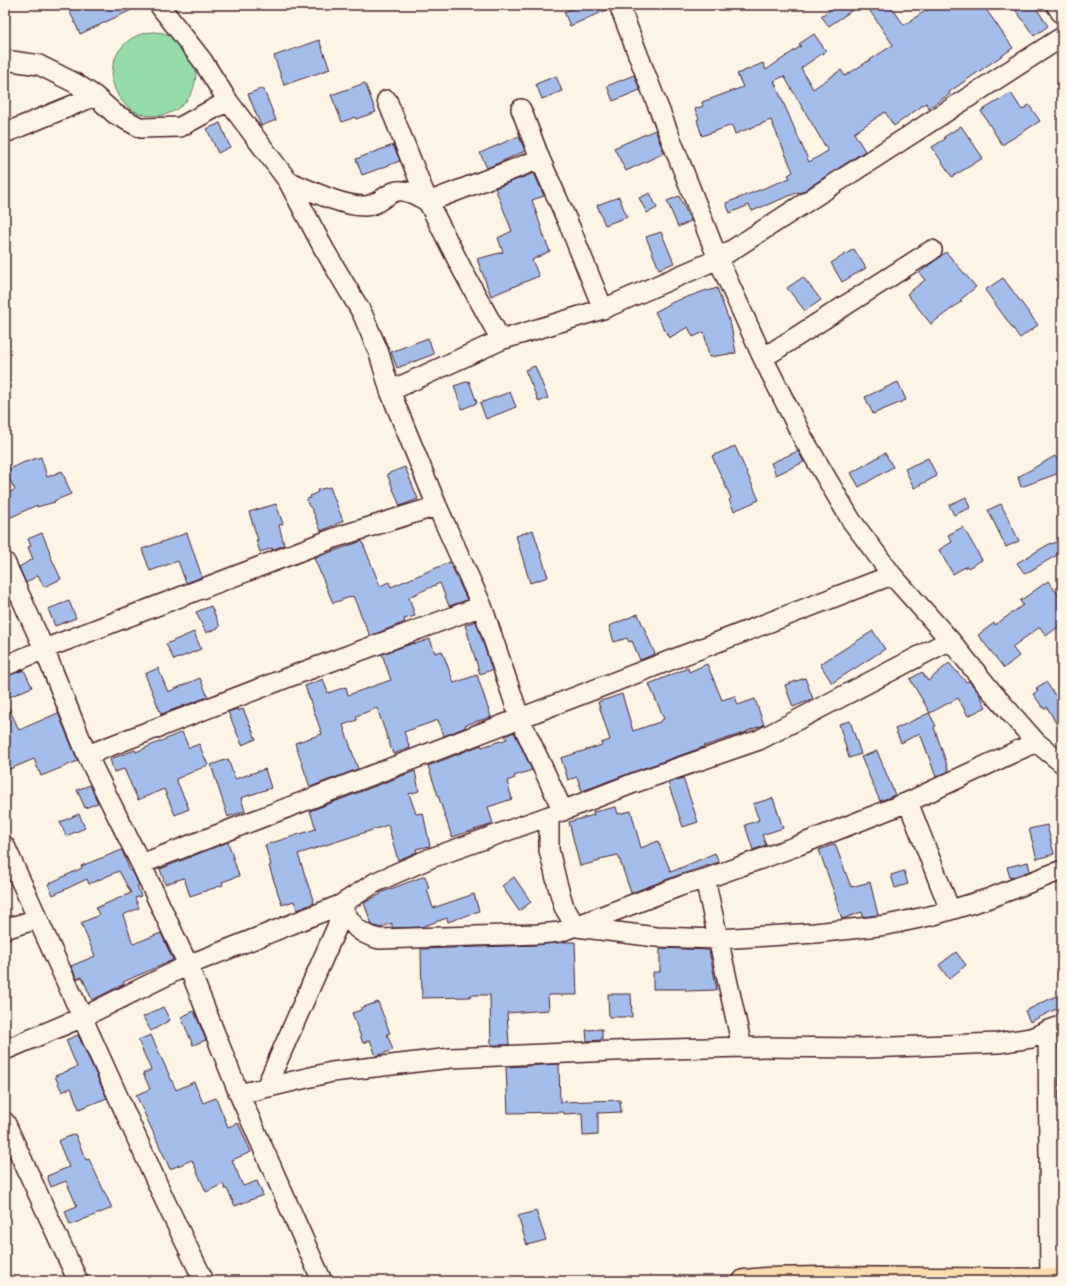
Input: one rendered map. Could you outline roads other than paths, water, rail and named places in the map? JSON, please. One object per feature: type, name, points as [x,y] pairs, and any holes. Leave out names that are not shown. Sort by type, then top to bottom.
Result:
[{"type":"main road","points":[[744,1281],[766,1279],[1054,1280]]},
{"type":"street","points":[[159,5],[202,60],[228,101],[288,181],[324,249],[362,313],[379,353],[390,390],[437,506],[482,606],[520,719],[556,813],[549,850],[564,907],[576,926],[656,937],[719,939],[815,933],[887,926],[934,915],[990,898],[1062,870]]},
{"type":"street","points":[[619,5],[718,260],[763,358],[803,438],[851,520],[892,575],[950,640],[992,692],[1036,742],[1062,763]]},
{"type":"street","points":[[1056,5],[1062,14]]},
{"type":"street","points":[[390,390],[501,340],[603,309],[718,260],[1062,37]]},
{"type":"street","points":[[5,60],[39,65],[75,83],[95,96],[114,114],[141,128],[180,127],[228,101]]},
{"type":"street","points":[[5,133],[95,96]]},
{"type":"street","points":[[387,100],[428,202],[464,273],[501,340]]},
{"type":"street","points":[[521,109],[540,159],[570,227],[603,309]]},
{"type":"street","points":[[288,181],[333,199],[363,206],[377,203],[394,191],[401,190],[413,194],[428,202],[540,159]]},
{"type":"street","points":[[763,358],[932,250]]},
{"type":"street","points":[[5,666],[44,649],[337,537],[437,506]]},
{"type":"street","points":[[5,562],[44,649],[87,755],[141,864],[188,965],[239,1094],[322,1281]]},
{"type":"street","points":[[141,864],[892,575]]},
{"type":"street","points":[[87,755],[288,677],[482,606]]},
{"type":"street","points":[[5,1050],[83,1016],[188,965],[342,908],[376,882],[431,858],[634,783],[759,740],[950,640]]},
{"type":"street","points":[[342,908],[354,927],[365,935],[379,939],[560,932],[683,885],[706,879],[794,847],[908,802],[1036,742]]},
{"type":"street","points":[[908,802],[950,910]]},
{"type":"street","points":[[5,846],[37,919],[83,1016],[166,1203],[204,1281]]},
{"type":"street","points":[[706,879],[742,1047]]},
{"type":"street","points":[[266,1087],[342,908]]},
{"type":"street","points":[[5,929],[37,919]]},
{"type":"street","points":[[239,1094],[332,1072],[452,1058],[629,1050],[742,1047],[867,1048],[998,1043],[1031,1038],[1055,1027],[1054,1280]]},
{"type":"street","points":[[5,1122],[78,1281]]}]
